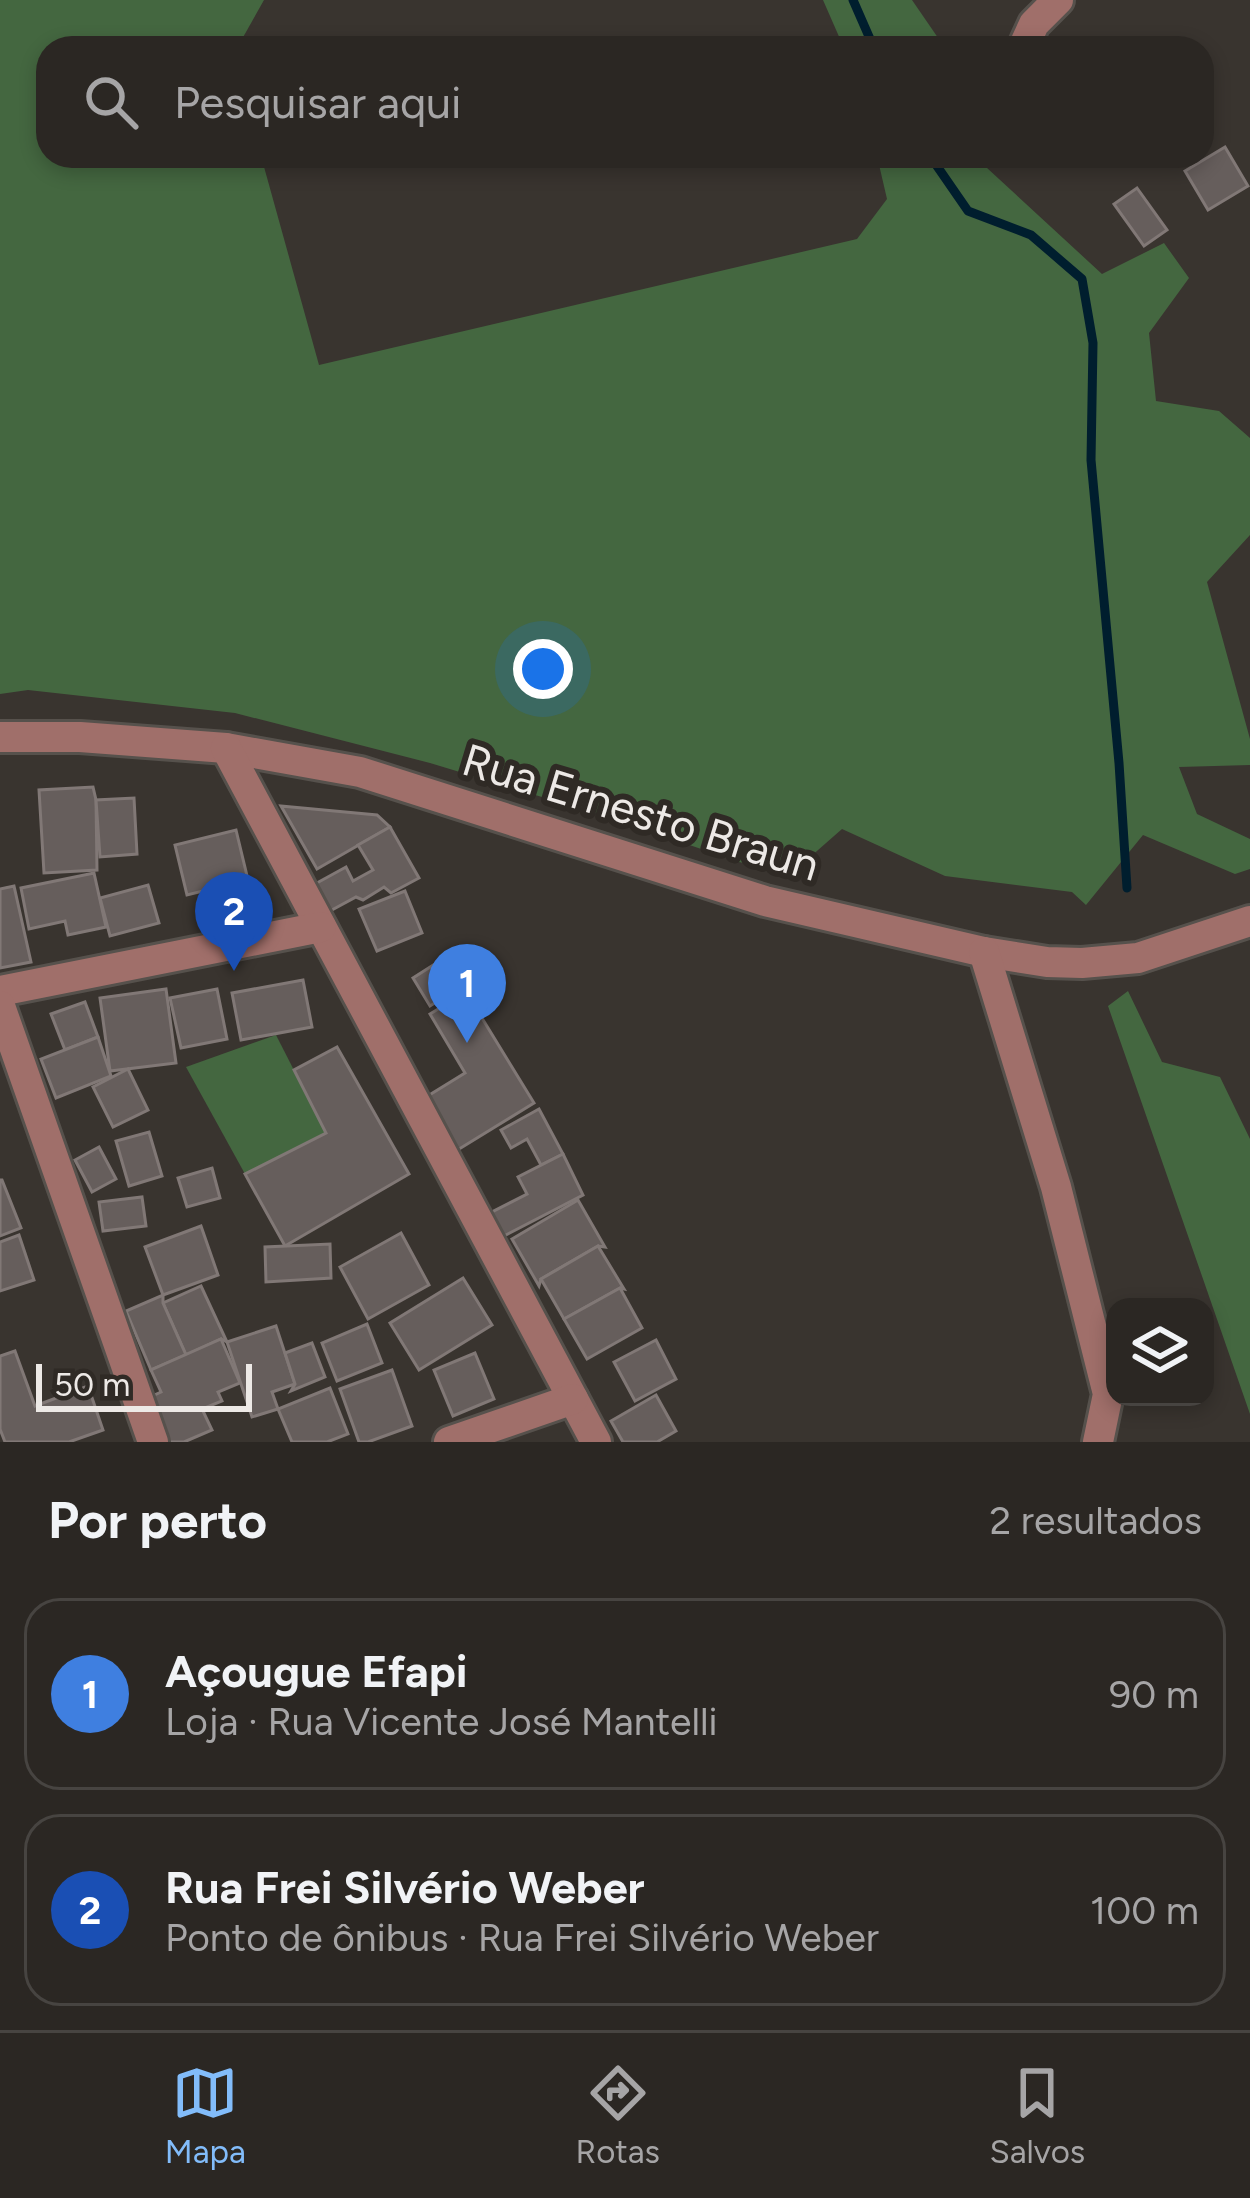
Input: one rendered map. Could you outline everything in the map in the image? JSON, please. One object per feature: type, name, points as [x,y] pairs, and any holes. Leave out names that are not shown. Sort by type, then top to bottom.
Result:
[{"type":"street","points":[[1028,36],[1058,0]]},
{"type":"street","name":"Rua Ernesto Braun","points":[[0,737],[80,737],[226,748],[360,772],[765,901],[1047,962],[1138,958],[1250,921]]},
{"type":"street","points":[[226,748],[596,1442]]},
{"type":"street","points":[[0,991],[321,927]]},
{"type":"street","points":[[984,952],[1056,1186],[1108,1394],[1098,1442]]},
{"type":"street","points":[[0,1006],[153,1442]]},
{"type":"street","points":[[449,1442],[573,1399]]},
{"type":"green space","points":[[0,0],[264,0],[244,36],[36,36],[36,168],[264,168],[319,365],[857,239],[887,199],[880,168],[987,168],[1102,274],[1164,243],[1189,278],[1149,333],[1156,401],[1219,411],[1250,438],[1250,535],[1207,582],[1250,739],[1250,765],[1179,767],[1197,814],[1250,839],[1250,869],[1235,874],[1143,835],[1086,905],[1072,892],[945,876],[842,829],[793,872],[739,862],[430,763],[235,713],[28,690],[0,694]]},
{"type":"green space","points":[[823,0],[912,0],[937,36],[839,36]]},
{"type":"green space","points":[[1128,991],[1162,1062],[1220,1077],[1250,1139],[1250,1414],[1214,1311],[1214,1298],[1210,1298],[1108,1006]]},
{"type":"green space","points":[[276,1035],[326,1133],[245,1174],[186,1067]]},
{"type":"building","points":[[1225,147],[1248,186],[1208,210],[1185,171],[1214,168],[1214,154]]},
{"type":"building","points":[[1137,188],[1167,230],[1144,246],[1114,204]]},
{"type":"building","points":[[93,787],[97,870],[44,873],[39,790]]},
{"type":"building","points":[[134,798],[137,854],[100,857],[96,800]]},
{"type":"building","points":[[281,806],[377,815],[390,827],[317,869]]},
{"type":"building","points":[[390,827],[419,878],[391,893],[384,887],[330,911],[315,884],[346,867],[353,881],[373,870],[358,845]]},
{"type":"building","points":[[236,830],[248,880],[187,895],[175,845]]},
{"type":"building","points":[[94,873],[106,927],[68,935],[65,921],[29,929],[21,888]]},
{"type":"building","points":[[148,885],[159,923],[110,936],[100,898]]},
{"type":"building","points":[[14,886],[31,962],[0,968],[0,889]]},
{"type":"building","points":[[405,891],[422,933],[377,951],[359,909]]},
{"type":"building","points":[[452,953],[470,981],[430,1006],[413,978]]},
{"type":"building","points":[[303,980],[312,1027],[241,1040],[232,993]]},
{"type":"building","points":[[166,989],[176,1063],[110,1071],[100,998]]},
{"type":"building","points":[[217,989],[227,1039],[181,1048],[170,998]]},
{"type":"building","points":[[466,992],[534,1103],[451,1154],[418,1102],[465,1073],[430,1014]]},
{"type":"building","points":[[85,1002],[98,1037],[65,1050],[51,1014]]},
{"type":"building","points":[[98,1037],[111,1076],[56,1098],[41,1059]]},
{"type":"building","points":[[337,1047],[409,1174],[285,1246],[245,1174],[326,1133],[294,1070]]},
{"type":"building","points":[[128,1069],[148,1110],[113,1127],[93,1087]]},
{"type":"building","points":[[539,1109],[563,1154],[541,1165],[527,1139],[511,1148],[501,1130]]},
{"type":"building","points":[[149,1132],[162,1176],[129,1186],[116,1141]]},
{"type":"building","points":[[99,1147],[116,1179],[92,1192],[75,1160]]},
{"type":"building","points":[[563,1154],[583,1195],[502,1237],[490,1213],[527,1194],[518,1177]]},
{"type":"building","points":[[212,1168],[220,1198],[187,1207],[178,1178]]},
{"type":"building","points":[[0,1180],[21,1228],[0,1236]]},
{"type":"building","points":[[142,1197],[146,1226],[103,1231],[99,1202]]},
{"type":"building","points":[[578,1200],[605,1247],[598,1246],[541,1279],[539,1286],[512,1239]]},
{"type":"building","points":[[201,1226],[218,1275],[163,1295],[145,1247]]},
{"type":"building","points":[[401,1233],[429,1285],[368,1319],[340,1267]]},
{"type":"building","points":[[19,1235],[34,1280],[0,1291],[0,1242]]},
{"type":"building","points":[[330,1244],[331,1278],[266,1282],[265,1247]]},
{"type":"building","points":[[598,1246],[624,1289],[564,1319],[541,1279]]},
{"type":"building","points":[[463,1278],[492,1325],[419,1370],[390,1323]]},
{"type":"building","points":[[201,1286],[227,1342],[221,1339],[186,1355],[163,1303]]},
{"type":"building","points":[[620,1288],[642,1328],[587,1359],[564,1319]]},
{"type":"building","points":[[163,1295],[186,1355],[151,1370],[126,1311]]},
{"type":"building","points":[[367,1324],[382,1363],[337,1381],[322,1343]]},
{"type":"building","points":[[276,1326],[295,1384],[272,1392],[278,1409],[252,1417],[227,1342]]},
{"type":"building","points":[[221,1339],[240,1383],[218,1392],[222,1401],[202,1409],[212,1430],[184,1442],[159,1442],[141,1401],[161,1392],[151,1370]]},
{"type":"building","points":[[656,1340],[676,1379],[635,1401],[614,1362]]},
{"type":"building","points":[[312,1343],[325,1377],[291,1391],[295,1384],[285,1353]]},
{"type":"building","points":[[15,1351],[35,1406],[88,1386],[103,1430],[69,1442],[5,1442],[0,1429],[0,1356]]},
{"type":"building","points":[[475,1353],[494,1399],[453,1416],[434,1370]]},
{"type":"building","points":[[392,1370],[412,1426],[359,1442],[340,1389]]},
{"type":"building","points":[[330,1388],[348,1434],[327,1442],[292,1442],[278,1409]]},
{"type":"building","points":[[656,1395],[676,1431],[657,1442],[623,1442],[611,1421]]},
{"type":"waterway","points":[[853,0],[869,36]]},
{"type":"waterway","points":[[938,168],[968,211],[1031,235],[1082,279],[1093,343],[1091,460],[1127,888]]},
{"type":"place","name":"Rua Frei Silvério Weber","points":[[234,971]]},
{"type":"place","name":"Açougue Efapi","points":[[467,1043]]}]
